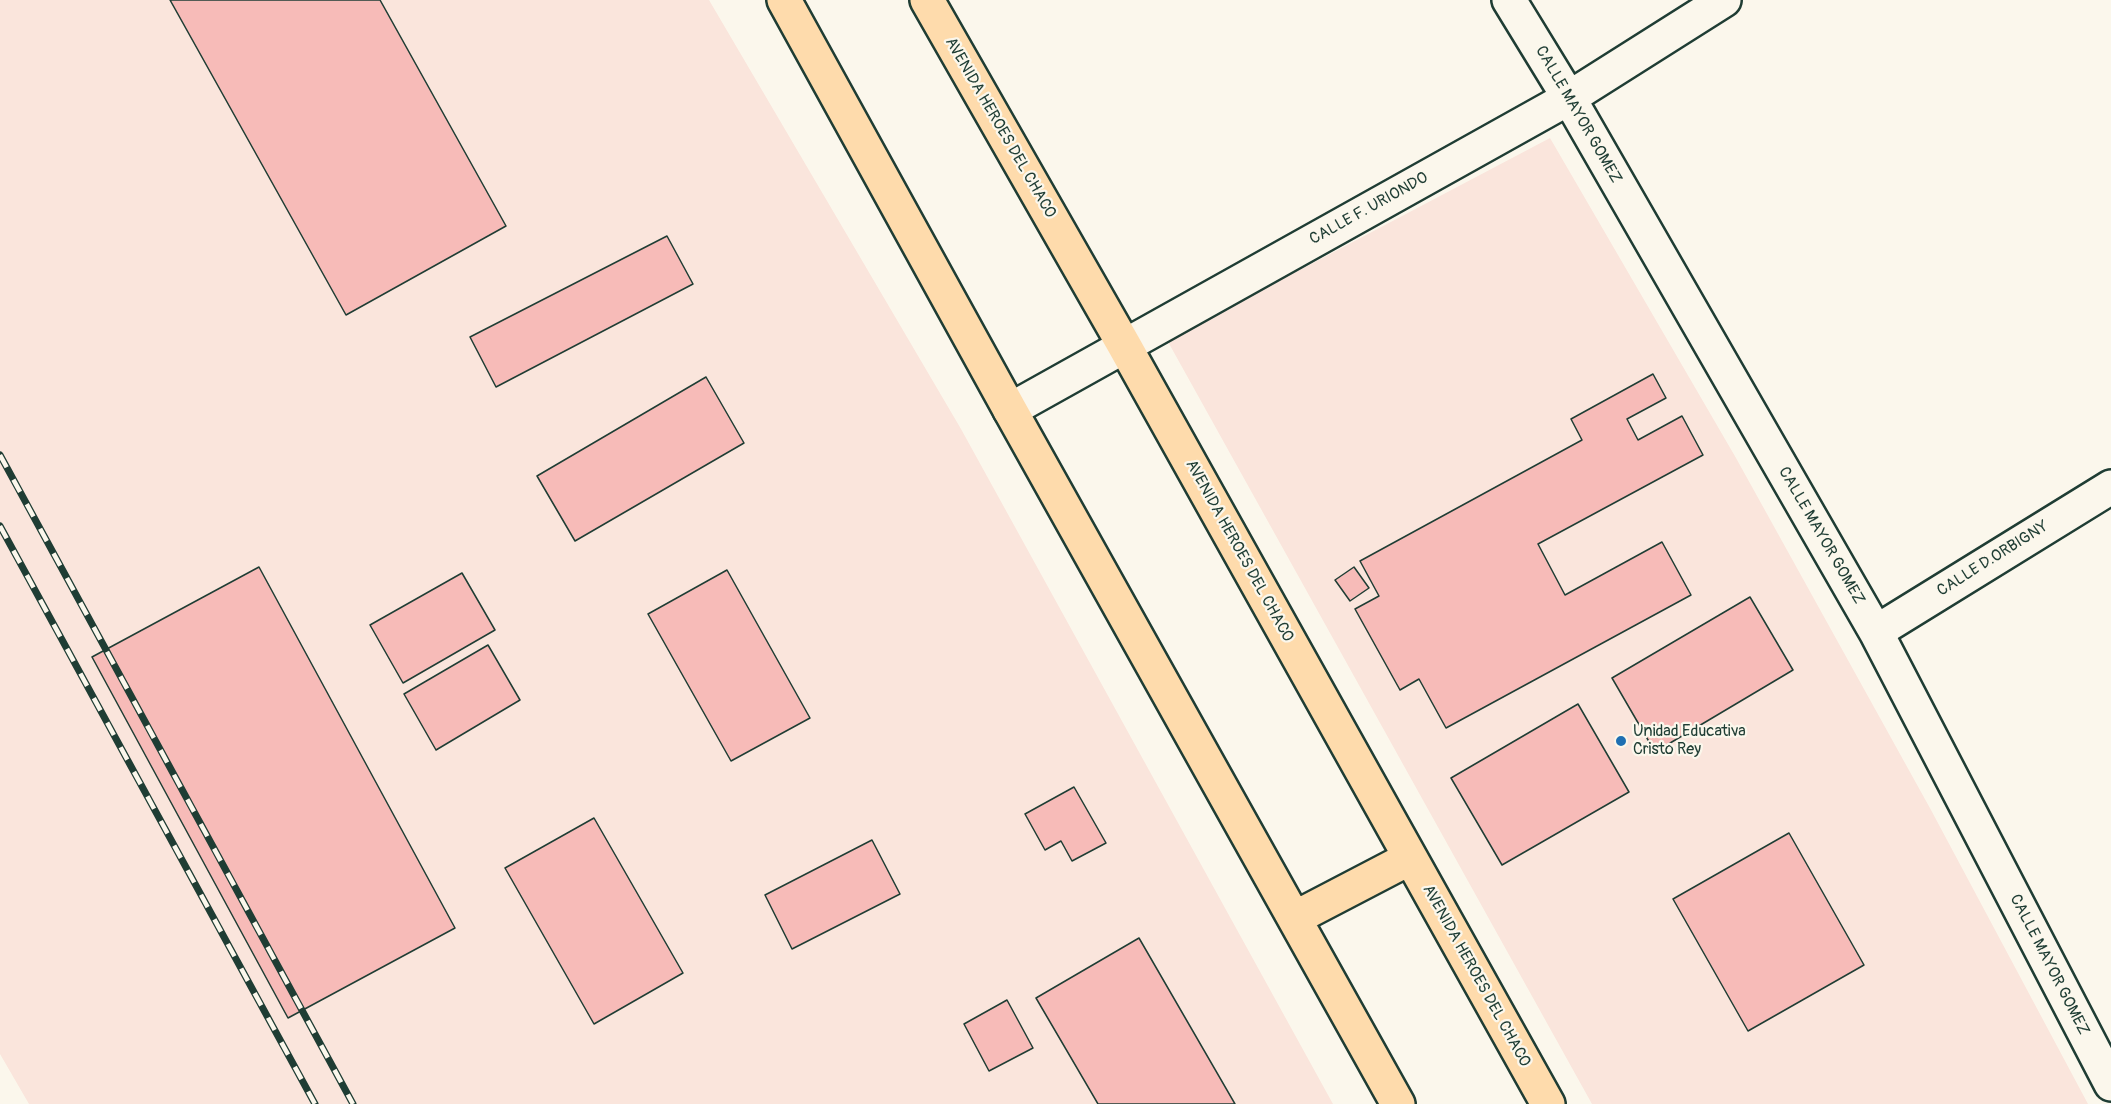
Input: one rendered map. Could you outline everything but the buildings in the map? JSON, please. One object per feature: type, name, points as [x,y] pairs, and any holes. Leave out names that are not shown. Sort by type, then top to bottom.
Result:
[{"type":"main road","points":[[784,0],[1398,1104]]},
{"type":"main road","name":"AVENIDA HEROES DEL CHACO","points":[[927,0],[1124,345],[1548,1104]]},
{"type":"main road","points":[[1295,918],[1410,858]]},
{"type":"street","name":"CALLE MAYOR GOMEZ","points":[[1509,0],[1569,98],[1876,632],[2111,1084]]},
{"type":"street","name":"CALLE F. URIONDO","points":[[1010,410],[1569,98],[1724,0]]},
{"type":"street","name":"CALLE D.ORBIGNY","points":[[1876,632],[2111,487]]},
{"type":"shaded area","points":[[0,0],[709,0],[961,429],[1333,1104],[29,1104],[0,1054]]},
{"type":"shaded area","points":[[1550,138],[1736,458],[1931,810],[2088,1104],[1592,1104],[1167,340]]},
{"type":"railway","points":[[0,455],[353,1104]]},
{"type":"railway","points":[[0,526],[315,1104]]},
{"type":"place","name":"Unidad Educativa Cristo Rey","points":[[1621,741]]}]
